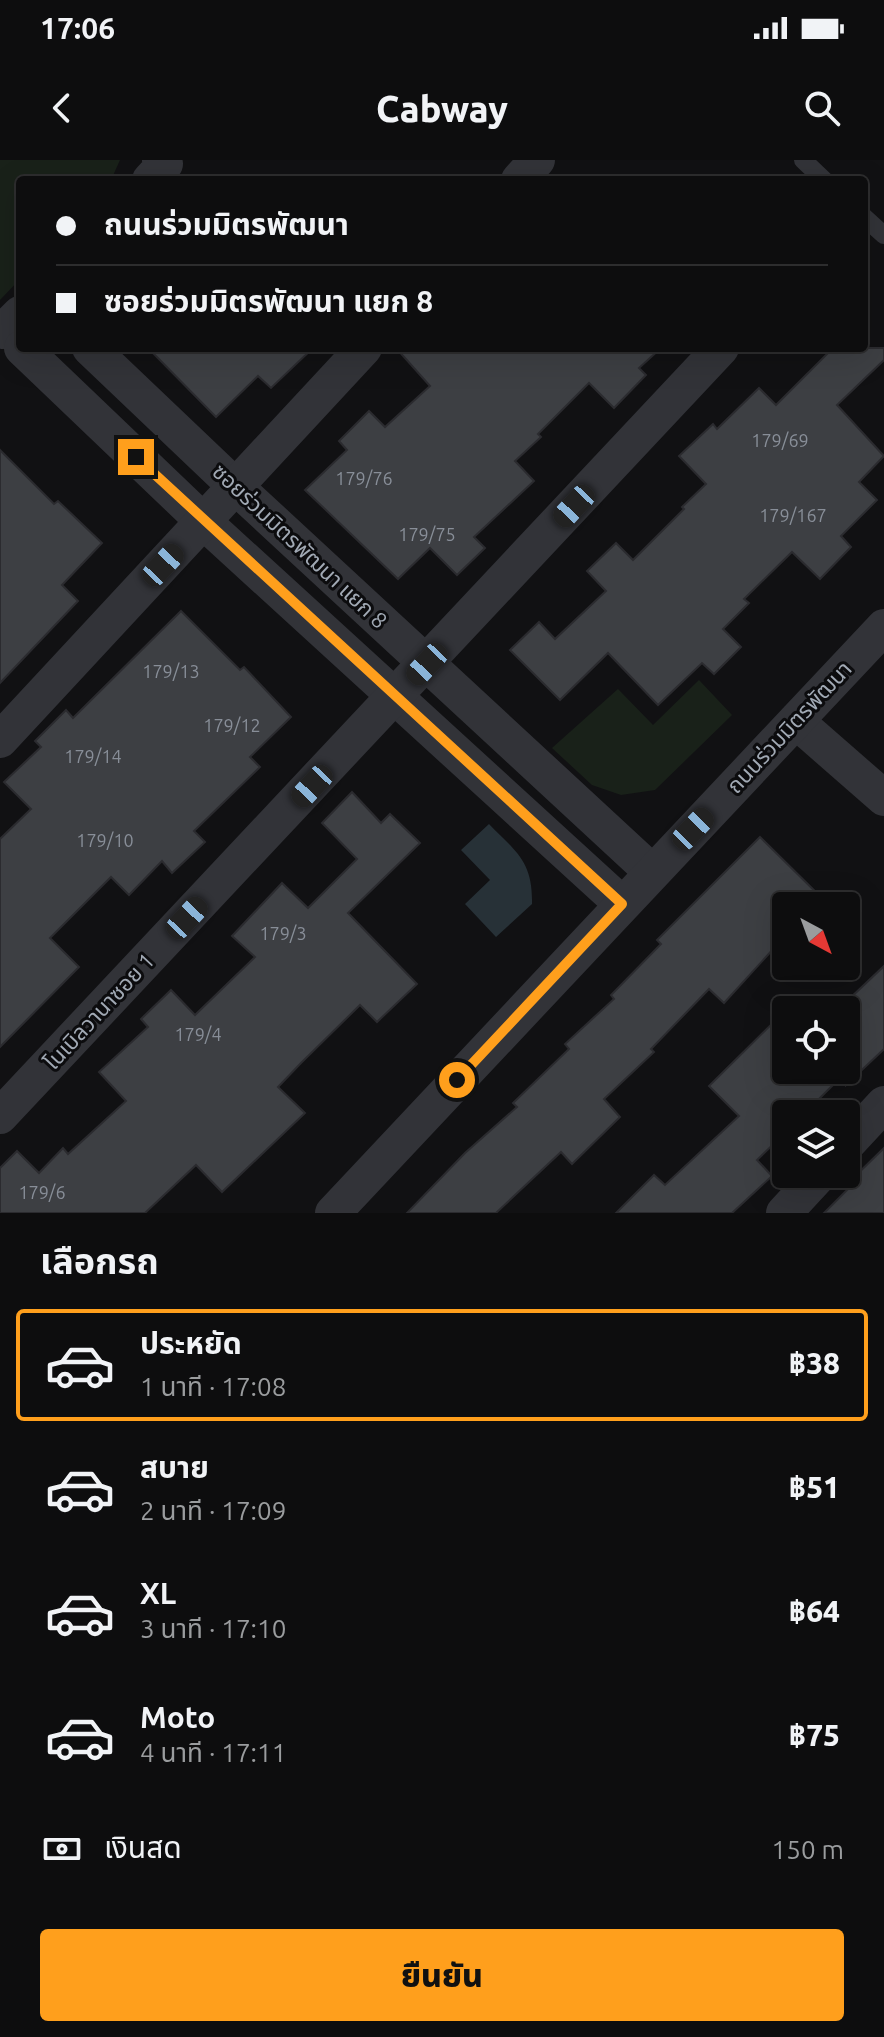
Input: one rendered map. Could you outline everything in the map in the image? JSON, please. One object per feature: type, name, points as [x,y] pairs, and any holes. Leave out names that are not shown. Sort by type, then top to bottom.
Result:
[{"type":"street","points":[[523,176],[537,160]]},
{"type":"street","name":"ซอยร่วมมิตรพัฒนา แยก 8","points":[[30,352],[204,522],[622,904]]},
{"type":"street","name":"ซอยร่วมมิตรพัฒนา แยก 8","points":[[94,352],[652,872]]},
{"type":"street","points":[[0,740],[360,352]]},
{"type":"street","name":"โนเบิลวานาซอย 1","points":[[0,1116],[717,352]]},
{"type":"street","name":"ถนนร่วมมิตรพัฒนา","points":[[333,1213],[884,627]]},
{"type":"street","points":[[796,721],[884,798]]},
{"type":"street","points":[[860,1130],[884,1104]]},
{"type":"street","points":[[784,1213],[807,1188]]},
{"type":"lane","points":[[803,160],[820,176]]},
{"type":"lane","points":[[868,221],[884,235]]},
{"type":"shaded area","points":[[0,160],[120,160],[113,176],[16,176],[16,283],[0,300]]},
{"type":"shaded area","points":[[699,680],[732,715],[655,790],[621,795],[592,785],[552,748],[618,689],[653,725]]},
{"type":"shaded area","points":[[489,824],[521,858],[532,889],[532,904],[496,937],[465,904],[490,880],[461,850]]},
{"type":"building","points":[[868,348],[884,348],[884,360],[837,405],[884,456],[859,482],[877,500],[841,536],[851,547],[820,579],[792,552],[744,599],[749,603],[723,629],[741,647],[714,674],[702,663],[658,705],[608,653],[560,700],[510,650],[539,622],[555,639],[606,591],[587,571],[616,543],[633,560],[684,509],[682,507],[706,484],[679,456],[713,424],[717,429],[759,388],[776,405],[829,352],[868,352]]},
{"type":"building","points":[[152,352],[309,352],[271,388],[258,376],[216,417]]},
{"type":"building","points":[[400,352],[657,352],[639,368],[646,375],[614,408],[589,383],[538,434],[541,437],[515,461],[534,481],[474,537],[485,548],[457,575],[430,548],[398,579],[305,490],[347,450],[339,441],[369,411],[385,427],[430,386]]},
{"type":"building","points":[[0,450],[54,504],[58,501],[102,543],[62,585],[78,601],[0,683]]},
{"type":"building","points":[[181,611],[240,670],[244,667],[291,717],[250,757],[260,767],[194,831],[205,842],[172,873],[162,861],[129,895],[111,877],[50,938],[79,967],[0,1047],[0,839],[31,809],[4,782],[41,747],[35,741],[66,710],[73,718]]},
{"type":"building","points":[[352,792],[381,823],[390,814],[420,843],[348,913],[417,984],[377,1022],[360,1005],[278,1087],[305,1113],[222,1192],[196,1165],[145,1213],[0,1213],[0,1168],[17,1151],[39,1173],[63,1148],[68,1154],[126,1101],[99,1072],[148,1027],[141,1019],[171,990],[195,1015],[255,957],[232,936],[282,883],[308,908],[357,859],[322,823]]},
{"type":"building","points":[[760,837],[816,892],[772,892],[772,950],[724,1003],[709,989],[651,1049],[654,1052],[604,1099],[620,1117],[572,1164],[561,1152],[496,1213],[407,1213],[465,1153],[517,1107],[513,1103],[569,1049],[565,1044],[614,999],[611,995],[661,944],[657,940]]},
{"type":"building","points":[[884,966],[884,1049],[860,1072],[860,996],[852,996]]},
{"type":"building","points":[[772,1024],[772,1084],[834,1084],[818,1100],[772,1100],[772,1146],[757,1160],[772,1176],[732,1213],[616,1213],[654,1175],[665,1185],[739,1116],[709,1086]]},
{"type":"building","points":[[884,1148],[884,1213],[824,1213],[847,1190],[845,1188],[860,1188],[860,1171]]},
{"type":"route","points":[[136,457],[622,904],[457,1080]]}]
